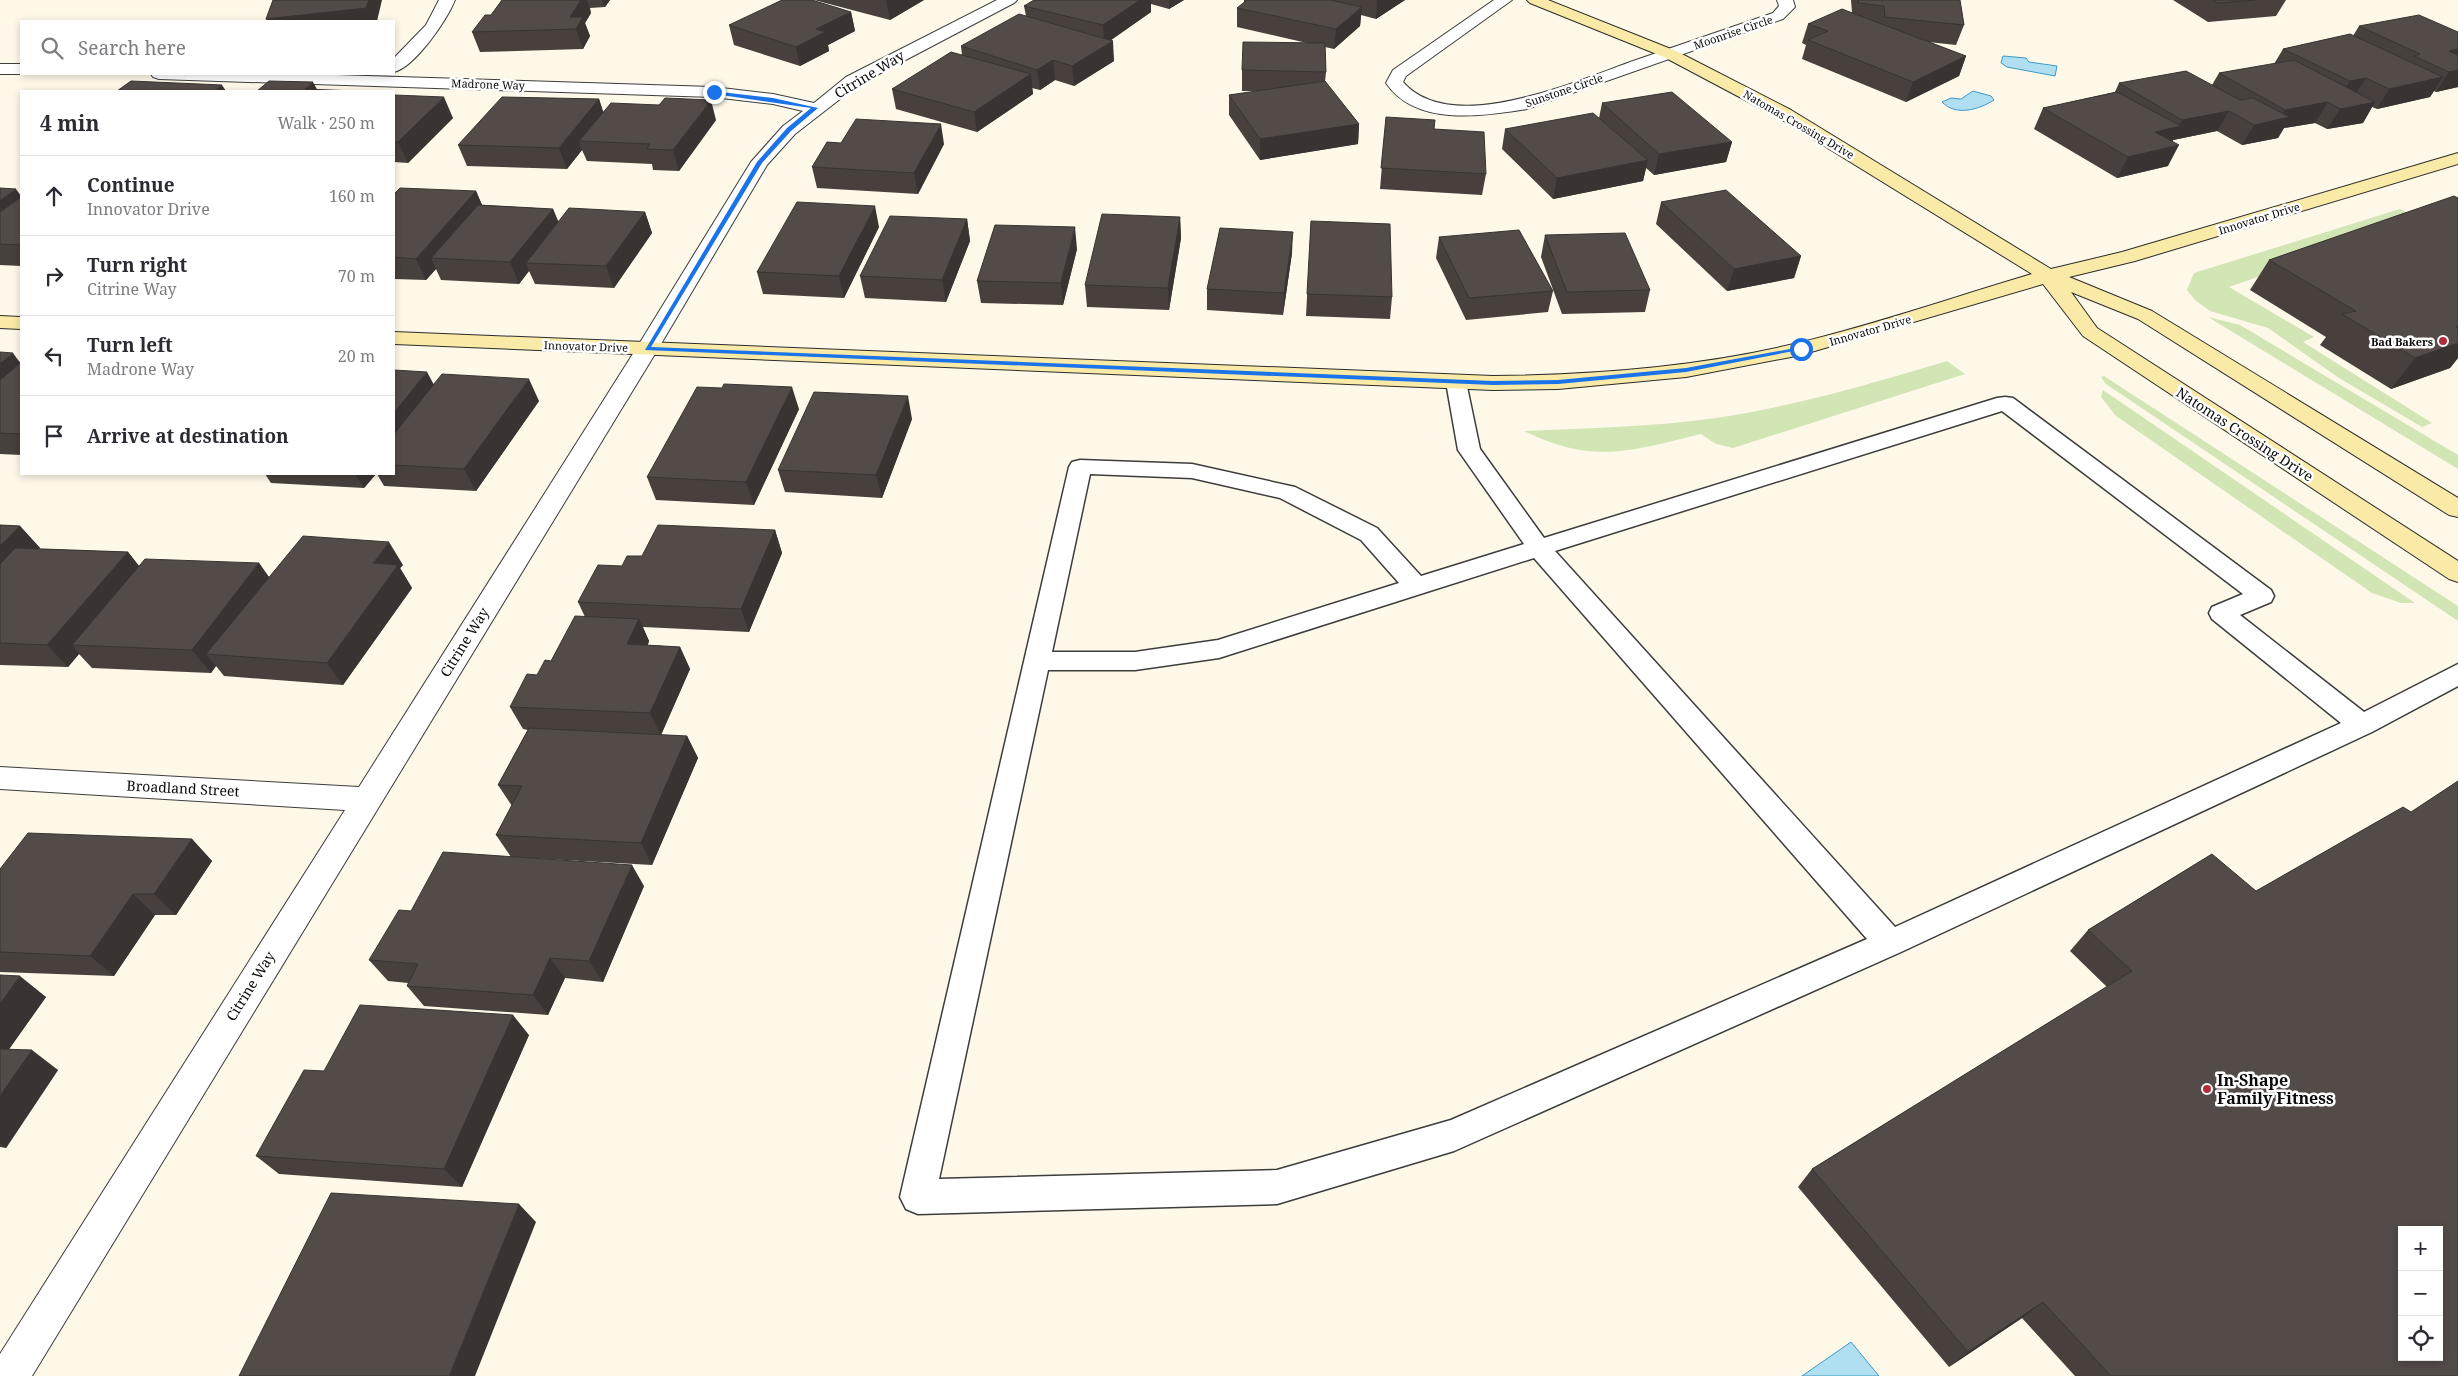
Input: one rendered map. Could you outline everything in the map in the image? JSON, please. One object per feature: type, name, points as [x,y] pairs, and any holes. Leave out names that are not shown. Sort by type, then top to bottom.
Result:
[{"type":"street","points":[[395,66],[430,32],[443,13],[447,0]]},
{"type":"street","name":"Citrine Way","points":[[9,1376],[647,349],[760,162],[789,130],[852,81],[901,54],[1009,0]]},
{"type":"street","name":"Sunstone Circle","points":[[1504,0],[1398,73],[1394,83],[1401,94],[1412,101],[1436,108],[1502,108],[1527,104],[1670,54]]},
{"type":"street","name":"Natomas Crossing Drive","points":[[1535,0],[1670,54],[1785,114],[2048,276],[2145,315],[2458,509]]},
{"type":"street","name":"Moonrise Circle","points":[[1670,54],[1778,16],[1787,7],[1785,0]]},
{"type":"street","name":"Madrone Way","points":[[234,75],[383,77],[714,92],[773,99],[815,108]]},
{"type":"street","name":"Innovator Drive","points":[[395,338],[1456,382],[1558,382],[1686,370],[1819,344],[2048,276],[2128,257],[2458,158]]},
{"type":"street","name":"Natomas Crossing Drive","points":[[2048,276],[2090,332],[2458,574]]},
{"type":"street","points":[[0,322],[20,323]]},
{"type":"street","name":"Broadland Street","points":[[0,778],[366,799]]},
{"type":"lane","points":[[1456,382],[1469,450],[1540,548],[1890,944]]},
{"type":"lane","points":[[1037,661],[1135,661],[1219,649],[2005,403],[2262,596],[2221,613],[2362,725]]},
{"type":"lane","points":[[1416,586],[1368,534],[1287,492],[1192,471],[1080,467],[918,1198],[1277,1187],[1454,1135],[1890,944],[2362,725],[2458,674]]},
{"type":"green space","points":[[2400,209],[2421,220],[2229,287],[2314,337],[2303,342],[2432,423],[2422,427],[2339,378],[2268,328],[2210,311],[2195,300],[2187,290],[2194,273]]},
{"type":"green space","points":[[2208,317],[2240,325],[2458,455],[2458,469]]},
{"type":"green space","points":[[1947,361],[1965,374],[1733,448],[1716,444],[1701,434],[1632,449],[1612,452],[1592,451],[1549,442],[1524,431],[1644,425],[1716,418],[1804,401]]},
{"type":"green space","points":[[2104,376],[2458,606],[2458,621],[2106,384],[2101,377]]},
{"type":"green space","points":[[2103,390],[2415,603],[2401,603],[2372,593],[2116,416],[2101,397]]},
{"type":"water","points":[[2003,56],[2026,58],[2029,62],[2057,66],[2055,76],[2007,67],[2001,63]]},
{"type":"water","points":[[1973,91],[1991,96],[1994,100],[1975,109],[1968,110],[1954,109],[1942,102],[1951,98],[1961,99]]},
{"type":"water","points":[[1851,1342],[1879,1376],[1802,1376]]},
{"type":"building","points":[[273,0],[369,0],[366,8],[266,19]]},
{"type":"building","points":[[502,0],[581,0],[570,17],[583,17],[576,29],[472,32],[485,15],[491,15]]},
{"type":"building","points":[[782,0],[812,0],[851,12],[816,29],[825,32],[796,47],[729,25]]},
{"type":"building","points":[[1034,0],[1140,0],[1103,25],[1024,6]]},
{"type":"building","points":[[1247,0],[1330,0],[1362,7],[1336,29],[1237,8]]},
{"type":"building","points":[[1858,0],[1960,0],[1964,25],[1885,17],[1884,6],[1858,3]]},
{"type":"building","points":[[2213,0],[2255,0],[2218,3]]},
{"type":"building","points":[[1842,9],[1966,56],[1913,82],[1808,40],[1828,31],[1808,24]]},
{"type":"building","points":[[1019,14],[1113,41],[1072,66],[1053,60],[1037,70],[961,46]]},
{"type":"building","points":[[2419,15],[2458,32],[2458,49],[2449,51],[2458,55],[2458,70],[2449,72],[2414,56],[2420,54],[2359,26]]},
{"type":"building","points":[[2350,34],[2443,77],[2389,89],[2366,78],[2350,81],[2283,49]]},
{"type":"building","points":[[1243,42],[1325,43],[1326,72],[1242,70]]},
{"type":"building","points":[[951,52],[1031,74],[974,112],[892,89]]},
{"type":"building","points":[[2294,60],[2375,102],[2340,109],[2328,102],[2285,110],[2219,73]]},
{"type":"building","points":[[2186,71],[2240,100],[2253,98],[2290,117],[2254,125],[2229,111],[2182,120],[2119,83]]},
{"type":"building","points":[[131,81],[222,85],[215,90],[118,90]]},
{"type":"building","points":[[269,81],[313,82],[305,89],[330,90],[258,90]]},
{"type":"building","points":[[1325,81],[1359,124],[1260,139],[1229,95]]},
{"type":"building","points":[[1672,92],[1732,142],[1659,154],[1602,103]]},
{"type":"building","points":[[2117,92],[2181,126],[2155,132],[2179,145],[2128,157],[2043,108]]},
{"type":"building","points":[[395,95],[444,97],[398,142],[395,142]]},
{"type":"building","points":[[502,97],[599,99],[559,148],[458,145]]},
{"type":"building","points":[[665,98],[711,100],[673,150],[647,149],[650,144],[579,141],[611,103],[659,105]]},
{"type":"building","points":[[1593,113],[1648,160],[1557,178],[1505,129]]},
{"type":"building","points":[[1386,117],[1435,120],[1434,129],[1484,132],[1486,174],[1381,168]]},
{"type":"building","points":[[856,119],[941,124],[914,173],[812,167],[827,142],[841,143]]},
{"type":"building","points":[[0,188],[16,189],[0,201]]},
{"type":"building","points":[[400,188],[476,191],[416,259],[395,257],[395,193]]},
{"type":"building","points":[[1726,190],[1801,256],[1734,269],[1661,202]]},
{"type":"building","points":[[2454,196],[2458,198],[2458,326],[2456,327],[2458,328],[2458,343],[2415,358],[2342,314],[2356,311],[2269,260]]},
{"type":"building","points":[[20,198],[20,245],[0,244],[0,212]]},
{"type":"building","points":[[797,202],[875,206],[839,276],[757,272]]},
{"type":"building","points":[[478,205],[553,209],[510,262],[431,258]]},
{"type":"building","points":[[569,208],[645,212],[606,266],[526,263]]},
{"type":"building","points":[[1102,214],[1180,217],[1168,288],[1085,285]]},
{"type":"building","points":[[890,216],[967,219],[942,280],[860,276]]},
{"type":"building","points":[[1311,221],[1390,224],[1392,297],[1307,294]]},
{"type":"building","points":[[995,225],[1075,227],[1061,283],[977,281]]},
{"type":"building","points":[[1220,228],[1293,232],[1284,293],[1207,289]]},
{"type":"building","points":[[1519,230],[1553,291],[1469,298],[1439,237]]},
{"type":"building","points":[[1625,233],[1650,290],[1567,292],[1545,235]]},
{"type":"building","points":[[0,352],[13,353],[0,364]]},
{"type":"building","points":[[20,363],[20,434],[0,433],[0,380]]},
{"type":"building","points":[[395,370],[427,372],[395,412]]},
{"type":"building","points":[[442,374],[529,379],[464,469],[395,465],[395,433]]},
{"type":"building","points":[[724,384],[792,387],[746,482],[647,477],[697,387],[722,388]]},
{"type":"building","points":[[814,392],[908,396],[876,475],[778,470]]},
{"type":"building","points":[[0,525],[20,526],[0,546]]},
{"type":"building","points":[[658,525],[775,530],[741,609],[578,602],[598,565],[622,566],[627,556],[642,556]]},
{"type":"building","points":[[303,536],[389,542],[373,563],[398,565],[327,663],[206,654]]},
{"type":"building","points":[[15,548],[128,552],[47,645],[0,643],[0,564]]},
{"type":"building","points":[[145,559],[259,563],[192,650],[72,645]]},
{"type":"building","points":[[575,616],[639,619],[627,644],[680,647],[650,713],[510,707],[527,674],[537,675],[545,660],[551,661]]},
{"type":"building","points":[[529,728],[687,736],[641,843],[496,835],[522,786],[498,785]]},
{"type":"building","name":"In-Shape Family Fitness","points":[[2458,781],[2458,1376],[2111,1376],[2043,1302],[1968,1352],[1812,1169],[2132,971],[2088,930],[2212,854],[2256,891],[2403,807],[2411,812]]},
{"type":"building","points":[[28,833],[192,839],[154,894],[133,894],[90,956],[0,952],[0,869]]},
{"type":"building","points":[[443,852],[632,865],[589,961],[550,958],[533,995],[407,986],[418,964],[369,960],[399,910],[411,911]]},
{"type":"building","points":[[0,975],[20,976],[0,1004]]},
{"type":"building","points":[[360,1005],[513,1015],[444,1169],[256,1156],[304,1070],[324,1071]]},
{"type":"building","points":[[0,1049],[32,1050],[0,1096]]},
{"type":"building","points":[[331,1193],[519,1204],[449,1376],[239,1376]]},
{"type":"place","name":"Bad Bakers","points":[[2443,341]]},
{"type":"place","name":"In-Shape Family Fitness","points":[[2207,1089]]},
{"type":"route","points":[[714,92],[773,99],[815,108],[789,130],[760,162],[647,349],[1493,383],[1558,382],[1686,370],[1801,349]]}]
